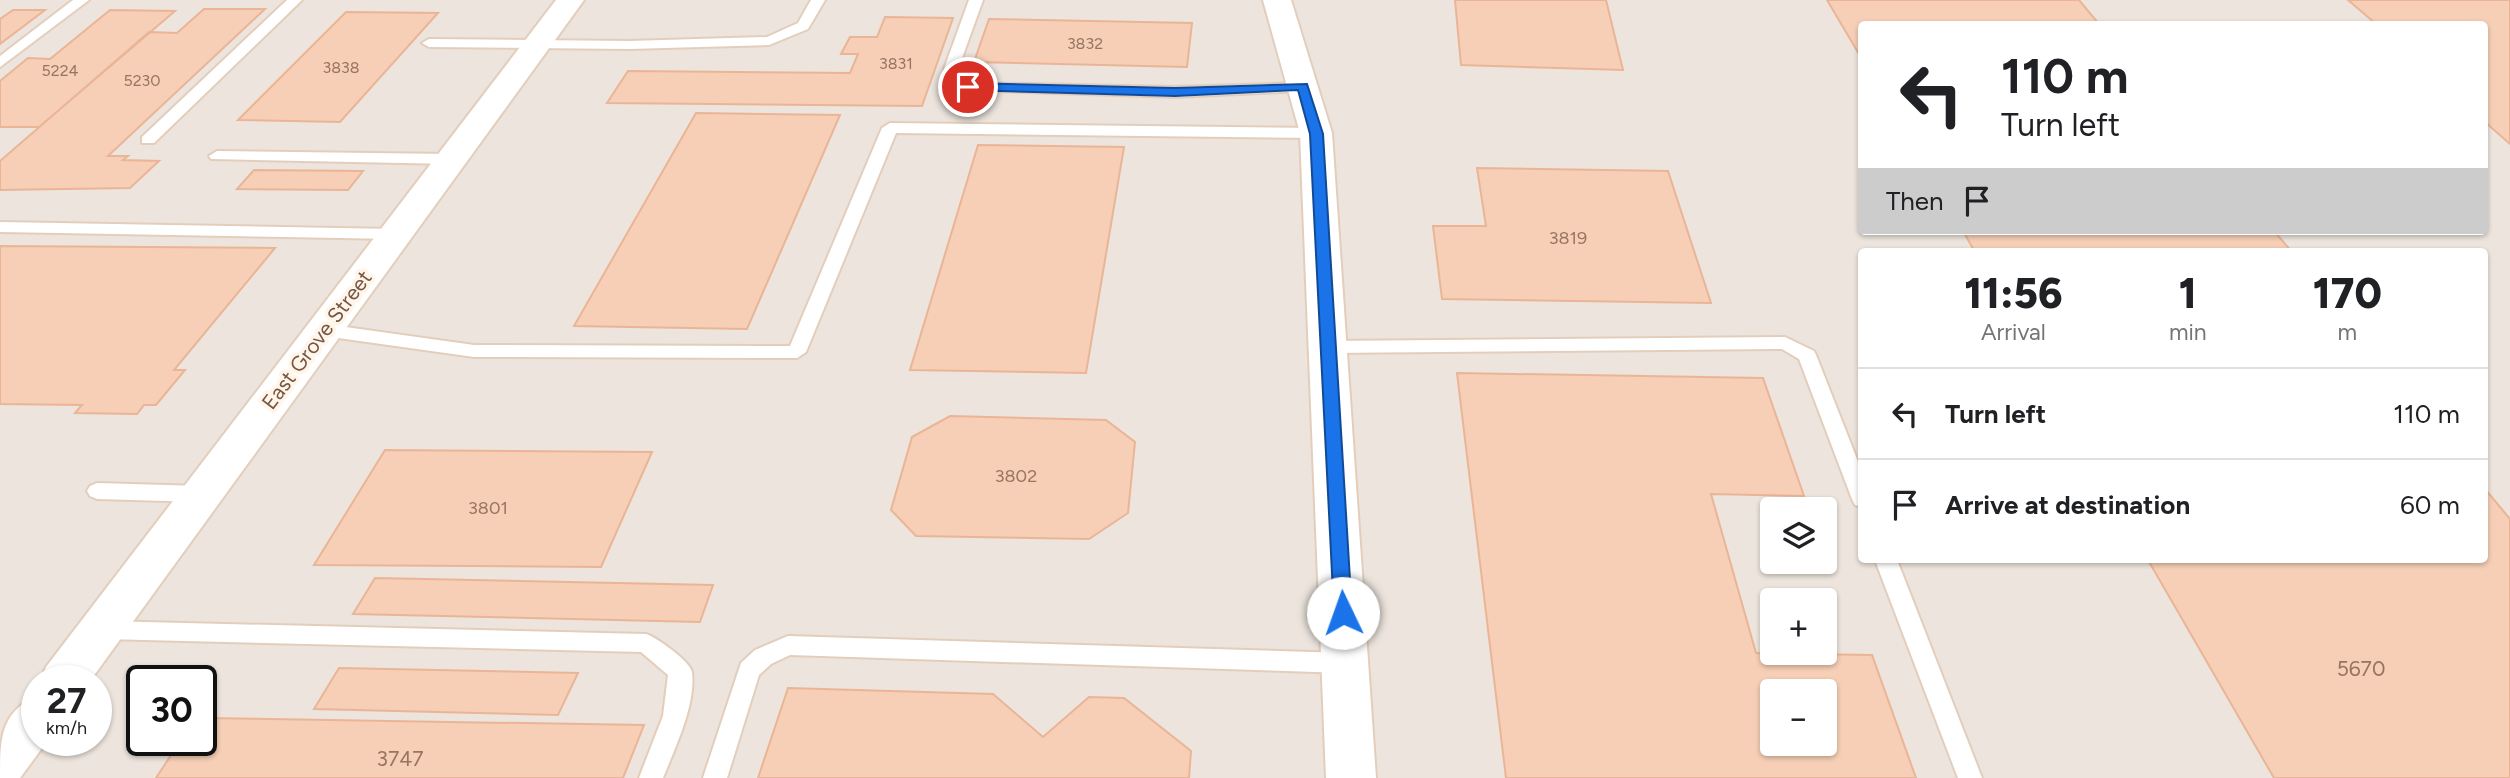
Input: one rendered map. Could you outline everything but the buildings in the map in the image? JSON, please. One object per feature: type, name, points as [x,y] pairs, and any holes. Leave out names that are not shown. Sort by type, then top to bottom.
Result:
[{"type":"street","name":"East Grove Street","points":[[75,665],[569,0]]},
{"type":"street","points":[[1277,0],[1316,134],[1351,778]]},
{"type":"street","points":[[0,766],[21,738]]},
{"type":"lane","points":[[0,63],[82,0]]},
{"type":"lane","points":[[148,140],[295,0]]},
{"type":"lane","points":[[429,43],[769,41],[803,26],[818,0]]},
{"type":"lane","points":[[976,0],[951,69],[955,78],[968,87],[1175,92],[1303,86]]},
{"type":"lane","points":[[324,330],[474,351],[797,352],[890,128],[1316,134]]},
{"type":"lane","points":[[217,156],[451,159]]},
{"type":"lane","points":[[0,228],[396,234]]},
{"type":"lane","points":[[1328,347],[1785,344],[1807,355],[1858,489]]},
{"type":"lane","points":[[97,491],[202,494]]},
{"type":"lane","points":[[1887,563],[1970,778]]},
{"type":"lane","points":[[101,630],[646,643],[680,671],[675,716],[651,778]]},
{"type":"lane","points":[[715,778],[749,670],[762,657],[788,645],[1346,663]]},
{"type":"shaded area","points":[[0,0],[2510,0],[2510,778],[0,778]]},
{"type":"route","points":[[968,87],[1175,92],[1303,86],[1316,134],[1343,613]]}]
